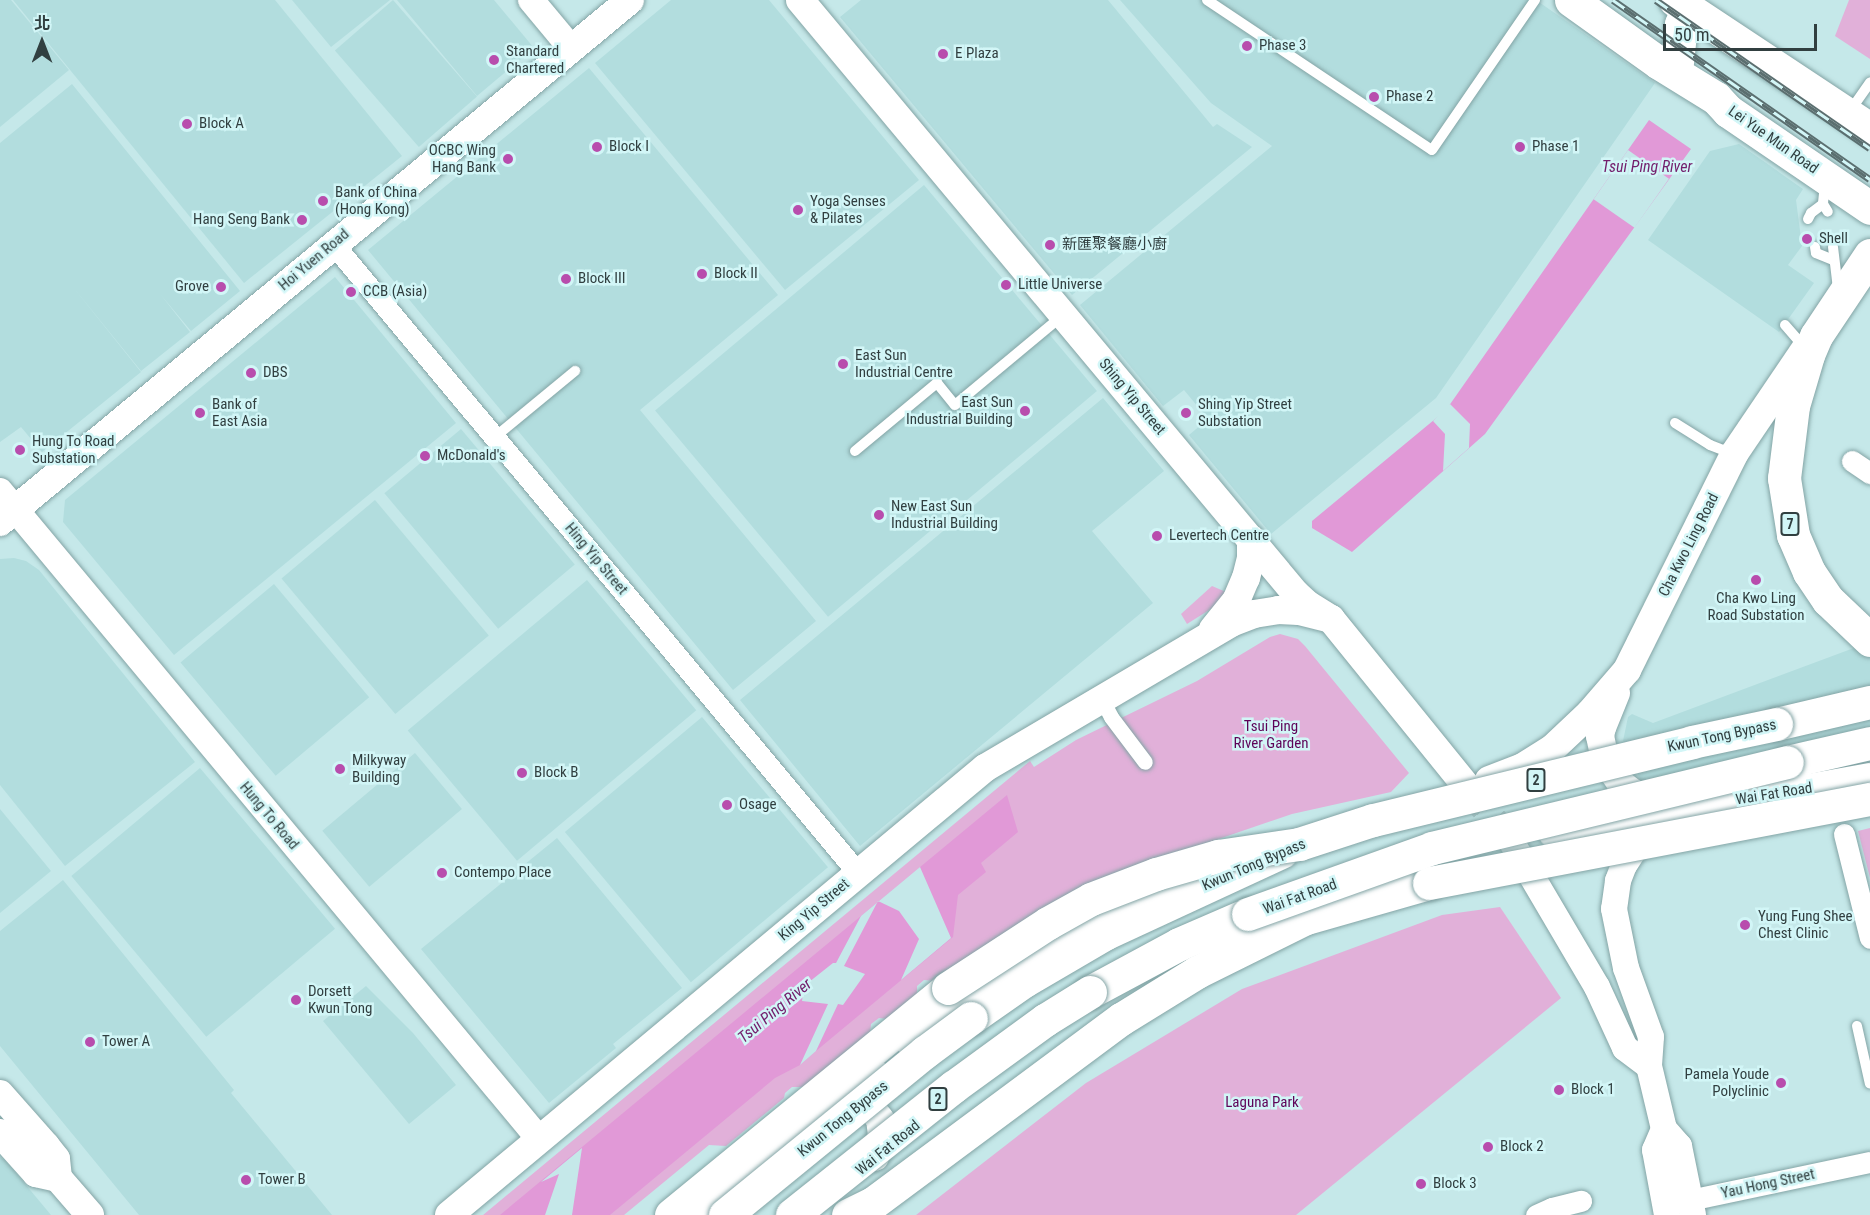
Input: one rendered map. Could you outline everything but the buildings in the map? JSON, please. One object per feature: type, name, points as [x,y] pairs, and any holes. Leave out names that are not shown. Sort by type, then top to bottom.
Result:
[{"type":"highway","name":"Lei Yue Mun Road","points":[[1571,0],[1659,63],[1676,72],[1825,198],[1870,208]]},
{"type":"highway","points":[[1676,72],[1685,3],[1859,121]]},
{"type":"highway","name":"Cha Kwo Ling Road","points":[[1811,342],[1870,255]]},
{"type":"highway","name":"7","points":[[1811,342],[1793,406],[1784,478],[1793,535],[1809,572],[1828,600],[1870,639]]},
{"type":"highway","name":"Kwun Tong Bypass","points":[[725,1215],[925,1052],[1024,981],[1106,933],[1231,873],[1299,844],[1373,820],[1692,742],[1870,702]]},
{"type":"highway","name":"2","points":[[792,1215],[953,1087],[1045,1020],[1116,976],[1248,914],[1425,850],[1870,743]]},
{"type":"highway","points":[[860,1209],[1121,1019],[1197,972],[1306,918],[1429,883],[1870,799]]},
{"type":"highway","points":[[671,1215],[948,988],[1048,922],[1091,899],[1156,874],[1218,856],[1299,844]]},
{"type":"highway","points":[[1248,914],[1306,918]]},
{"type":"main road","name":"Hoi Yuen Road","points":[[5,507],[334,244],[630,0]]},
{"type":"main road","name":"Shing Yip Street","points":[[800,0],[1296,594],[1312,608],[1332,619],[1467,788]]},
{"type":"main road","name":"Cha Kwo Ling Road","points":[[1467,788],[1521,768],[1545,754],[1590,713],[1627,670],[1734,454],[1811,342]]},
{"type":"main road","name":"King Yip Street","points":[[1203,639],[1236,601],[1246,578],[1251,558],[1251,539]]},
{"type":"main road","name":"King Yip Street","points":[[449,1215],[985,768],[1203,639],[1254,614],[1278,610],[1299,611],[1332,619]]},
{"type":"main road","points":[[1627,670],[1602,727],[1600,736],[1605,760],[1611,773],[1633,793],[1681,810]]},
{"type":"main road","name":"Wai Fat Road","points":[[818,1215],[855,1173],[1041,1028],[1123,978],[1285,900],[1389,867],[1681,810],[1870,777]]},
{"type":"main road","points":[[703,1215],[916,1032],[1016,965],[1098,917],[1167,884],[1239,856],[1424,798],[1467,788]]},
{"type":"main road","points":[[2,1098],[56,1159],[58,1178],[90,1215]]},
{"type":"main road","points":[[830,1107],[850,1104],[871,1108],[880,1119],[882,1135],[875,1157]]},
{"type":"main road","points":[[0,1133],[36,1173],[58,1178]]},
{"type":"street","points":[[531,0],[571,48]]},
{"type":"street","name":"Hing Yip Street","points":[[334,244],[858,873]]},
{"type":"street","points":[[1852,461],[1870,473]]},
{"type":"street","name":"Hung To Road","points":[[5,507],[540,1140]]},
{"type":"street","points":[[1101,698],[1111,717],[1145,762]]},
{"type":"street","points":[[1681,810],[1651,827],[1633,848],[1618,881],[1614,909],[1626,968],[1651,1037],[1648,1066],[1664,1129],[1679,1146],[1692,1207]]},
{"type":"street","points":[[1844,834],[1870,938]]},
{"type":"street","points":[[1511,842],[1597,987],[1625,1048],[1648,1066]]},
{"type":"street","points":[[1664,1129],[1655,1150],[1666,1210]]},
{"type":"street","name":"Yau Hong Street","points":[[1666,1210],[1692,1207],[1870,1162]]},
{"type":"street","points":[[1536,1215],[1581,1201]]},
{"type":"lane","points":[[1207,0],[1432,150],[1535,0]]},
{"type":"lane","points":[[1859,121],[1870,82]]},
{"type":"lane","points":[[1808,219],[1810,213],[1825,198]]},
{"type":"lane","points":[[1815,247],[1816,253],[1833,260]]},
{"type":"lane","points":[[1833,247],[1840,298]]},
{"type":"lane","points":[[855,452],[937,383],[955,405],[1063,315]]},
{"type":"lane","points":[[1785,325],[1811,342]]},
{"type":"lane","points":[[495,437],[575,371]]},
{"type":"lane","points":[[1675,423],[1710,445],[1734,454]]},
{"type":"lane","points":[[1857,1026],[1870,1084]]},
{"type":"shaded area","points":[[0,0],[11,0],[69,70],[0,127]]},
{"type":"shaded area","points":[[13,0],[275,0],[402,156],[244,283]]},
{"type":"shaded area","points":[[292,0],[390,0],[331,47]]},
{"type":"shaded area","points":[[393,0],[477,97],[419,147],[335,51]]},
{"type":"shaded area","points":[[397,0],[494,0],[534,48],[477,96]]},
{"type":"shaded area","points":[[671,0],[769,0],[919,180],[785,290],[595,63]]},
{"type":"shaded area","points":[[861,0],[1108,0],[1213,127],[1217,124],[1252,147],[1072,295],[840,17]]},
{"type":"shaded area","points":[[1120,0],[1536,0],[1655,83],[1436,398],[1271,534],[1189,435],[1208,419],[1184,390],[1163,406],[1080,305],[1272,146],[1211,103]]},
{"type":"shaded area","points":[[589,68],[778,295],[640,410],[816,621],[733,690],[368,250]]},
{"type":"shaded area","points":[[72,84],[240,291],[191,331],[161,295],[190,332],[141,371],[73,287],[141,372],[42,452],[21,427],[0,442],[0,143]]},
{"type":"shaded area","points":[[1739,144],[1803,189],[1796,200],[1802,246],[1788,265],[1814,283],[1779,332],[1648,240],[1710,151]]},
{"type":"shaded area","points":[[924,185],[1097,391],[828,617],[655,411]]},
{"type":"shaded area","points":[[335,277],[456,423],[174,655],[63,522],[65,500]]},
{"type":"shaded area","points":[[1103,398],[1164,471],[1092,531],[1153,603],[860,846],[740,700]]},
{"type":"shaded area","points":[[461,429],[575,565],[498,629],[384,493]]},
{"type":"shaded area","points":[[375,500],[489,636],[395,714],[282,578]]},
{"type":"shaded area","points":[[14,558],[26,561],[39,570],[195,762],[65,866],[0,785],[0,559]]},
{"type":"shaded area","points":[[587,580],[696,710],[517,861],[408,730]]},
{"type":"shaded area","points":[[274,584],[369,697],[276,776],[181,662]]},
{"type":"shaded area","points":[[1870,642],[1870,754],[1641,781],[1623,741],[1628,717],[1632,714],[1653,723]]},
{"type":"shaded area","points":[[702,717],[828,867],[691,982],[565,832]]},
{"type":"shaded area","points":[[415,753],[462,809],[369,887],[322,831]]},
{"type":"shaded area","points":[[200,768],[335,929],[206,1037],[71,876]]},
{"type":"shaded area","points":[[0,809],[51,871],[0,913]]},
{"type":"shaded area","points":[[557,838],[682,988],[613,1044],[616,1048],[549,1103],[421,949]]},
{"type":"shaded area","points":[[63,880],[234,1090],[231,1093],[332,1215],[139,1215],[0,1046],[0,931]]},
{"type":"shaded area","points":[[366,986],[413,1033],[456,1085],[409,1124],[323,1021]]},
{"type":"shaded area","points":[[0,1157],[6,1161],[51,1215],[0,1215]]},
{"type":"green space","points":[[1849,0],[1870,0],[1870,59],[1835,36]]},
{"type":"green space","points":[[1212,586],[1226,592],[1214,607],[1187,624],[1181,614]]},
{"type":"green space","name":"Tsui Ping River Garden","points":[[1280,634],[1298,639],[1305,646],[1409,773],[1391,792],[1292,814],[1169,856],[935,981],[924,980],[917,986],[917,995],[888,1019],[879,1018],[871,1024],[870,1033],[805,1087],[792,1087],[785,1093],[784,1098],[726,1146],[709,1145],[624,1215],[483,1215],[1030,761],[1034,767],[1076,740],[1197,681],[1270,637]]},
{"type":"green space","points":[[1870,828],[1870,878],[1858,831]]},
{"type":"green space","name":"Laguna Park","points":[[1500,907],[1561,998],[1296,1215],[916,1215],[1086,1083],[1242,989],[1442,915]]},
{"type":"water","name":"Tsui Ping River","points":[[1649,120],[1691,149],[1485,434],[1352,552],[1312,528],[1312,521],[1446,410]]},
{"type":"water","points":[[1007,795],[1018,832],[981,863],[986,872],[958,895],[953,937],[800,1065],[775,1078],[610,1215],[500,1215]]},
{"type":"pier","points":[[1628,150],[1669,179],[1635,228],[1594,199]]},
{"type":"pier","points":[[1450,404],[1470,424],[1469,448],[1443,471],[1445,434],[1433,421]]},
{"type":"pier","points":[[920,867],[951,938],[901,980],[919,939],[899,911],[879,901]]},
{"type":"pier","points":[[877,903],[844,966],[865,974],[843,1005],[838,1004],[816,1051],[800,1065],[828,1004],[802,1001],[804,986],[836,963],[861,916]]},
{"type":"pier","points":[[582,1148],[572,1215],[545,1215],[559,1174],[541,1182]]},
{"type":"tunnel","points":[[1467,787],[1511,841]]},
{"type":"railway","points":[[1613,0],[1870,179]]},
{"type":"railway","points":[[1656,0],[1870,148]]},
{"type":"place","name":"Phase 3","points":[[1247,46]]},
{"type":"place","name":"E Plaza","points":[[943,54]]},
{"type":"place","name":"Standard Chartered","points":[[494,60]]},
{"type":"place","name":"Phase 2","points":[[1374,97]]},
{"type":"place","name":"Block A","points":[[187,124]]},
{"type":"place","name":"Block I","points":[[597,147]]},
{"type":"place","name":"Phase 1","points":[[1520,147]]},
{"type":"place","name":"OCBC Wing Hang Bank","points":[[508,159]]},
{"type":"place","name":"Bank of China (Hong Kong)","points":[[323,201]]},
{"type":"place","name":"Yoga Senses & Pilates","points":[[798,210]]},
{"type":"place","name":"Hang Seng Bank","points":[[302,220]]},
{"type":"place","name":"Shell","points":[[1807,239]]},
{"type":"place","name":"新匯聚餐廳小廚","points":[[1050,245]]},
{"type":"place","name":"Block II","points":[[702,274]]},
{"type":"place","name":"Block III","points":[[566,279]]},
{"type":"place","name":"Little Universe","points":[[1006,285]]},
{"type":"place","name":"Grove","points":[[221,287]]},
{"type":"place","name":"CCB (Asia)","points":[[351,292]]},
{"type":"place","name":"East Sun Industrial Centre","points":[[843,364]]},
{"type":"place","name":"DBS","points":[[251,373]]},
{"type":"place","name":"East Sun Industrial Building","points":[[1025,411]]},
{"type":"place","name":"Bank of East Asia","points":[[200,413]]},
{"type":"place","name":"Shing Yip Street Substation","points":[[1186,413]]},
{"type":"place","name":"Hung To Road Substation","points":[[20,450]]},
{"type":"place","name":"McDonald's","points":[[425,456]]},
{"type":"place","name":"New East Sun Industrial Building","points":[[879,515]]},
{"type":"place","name":"Levertech Centre","points":[[1157,536]]},
{"type":"place","name":"Cha Kwo Ling Road Substation","points":[[1756,580]]},
{"type":"place","name":"Milkyway Building","points":[[340,769]]},
{"type":"place","name":"Block B","points":[[522,773]]},
{"type":"place","name":"Osage","points":[[727,805]]},
{"type":"place","name":"Contempo Place","points":[[442,873]]},
{"type":"place","name":"Yung Fung Shee Chest Clinic","points":[[1745,925]]},
{"type":"place","name":"Dorsett Kwun Tong","points":[[296,1000]]},
{"type":"place","name":"Tower A","points":[[90,1042]]},
{"type":"place","name":"Pamela Youde Polyclinic","points":[[1781,1083]]},
{"type":"place","name":"Block 1","points":[[1559,1090]]},
{"type":"place","name":"Block 2","points":[[1488,1147]]},
{"type":"place","name":"Tower B","points":[[246,1180]]},
{"type":"place","name":"Block 3","points":[[1421,1184]]}]
